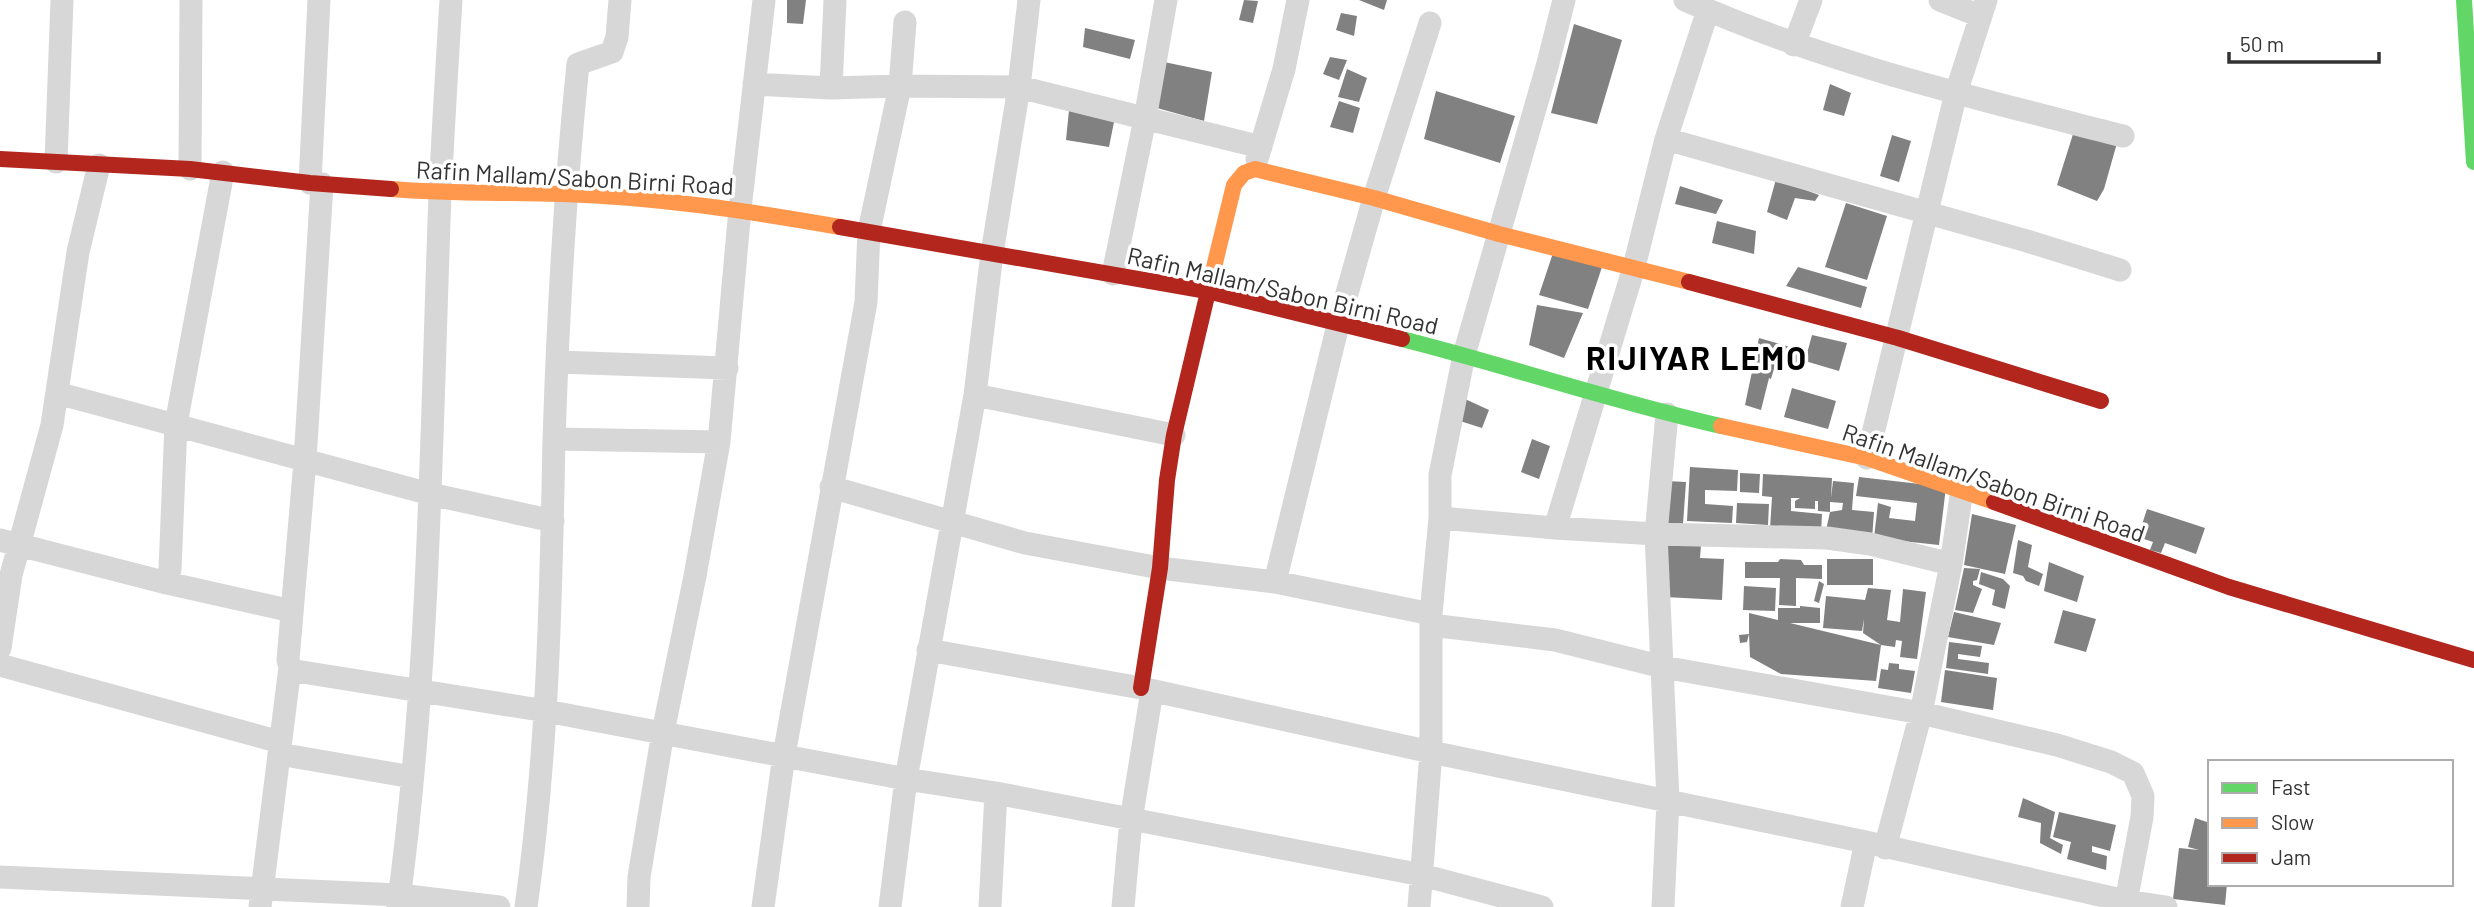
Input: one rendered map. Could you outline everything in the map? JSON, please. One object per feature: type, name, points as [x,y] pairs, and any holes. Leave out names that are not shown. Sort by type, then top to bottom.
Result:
[{"type":"main road","points":[[2464,0],[2474,162]]},
{"type":"main road","points":[[1146,690],[1174,435],[1206,291],[1236,179],[1258,158],[1374,198],[1499,234],[1634,267],[1898,338],[2101,401]]},
{"type":"main road","name":"Rafin Mallam/Sabon Birni Road","points":[[0,159],[190,169],[440,193],[565,194],[740,209],[1206,291],[1464,355],[1667,414],[1867,458],[2230,587],[2474,660]]},
{"type":"street","points":[[56,162],[62,0]]},
{"type":"street","points":[[190,169],[191,0]]},
{"type":"street","points":[[261,898],[290,667],[288,660],[305,461],[316,183],[319,0]]},
{"type":"street","points":[[399,901],[421,690],[440,193],[451,0]]},
{"type":"street","points":[[526,907],[536,839],[546,711],[565,194],[578,64],[612,52],[617,37],[620,0]]},
{"type":"street","points":[[638,907],[639,877],[663,732],[719,442],[740,209],[764,0]]},
{"type":"street","points":[[831,88],[835,0]]},
{"type":"street","points":[[890,907],[906,779],[975,395],[992,253],[1019,87],[1029,0]]},
{"type":"street","points":[[1113,274],[1166,0]]},
{"type":"street","points":[[754,84],[831,88],[1019,87],[1145,119],[1258,158],[1284,69],[1298,0]]},
{"type":"street","points":[[1419,907],[1431,752],[1431,619],[1440,518],[1440,475],[1464,355],[1564,0]]},
{"type":"street","points":[[1685,0],[1794,45],[1956,93],[2123,136]]},
{"type":"street","points":[[1794,45],[1811,0]]},
{"type":"street","points":[[1867,458],[1956,93],[1983,8],[1940,0]]},
{"type":"street","points":[[1555,528],[1634,267],[1666,139],[1708,10]]},
{"type":"street","points":[[763,907],[784,755],[866,302],[869,231],[900,86],[905,22]]},
{"type":"street","points":[[1275,582],[1338,325],[1374,198],[1430,23]]},
{"type":"street","points":[[1666,139],[2120,270]]},
{"type":"street","points":[[0,648],[12,575],[10,543],[52,425],[78,252],[99,165]]},
{"type":"street","points":[[167,583],[170,569],[176,424],[223,173]]},
{"type":"street","points":[[558,362],[727,369]]},
{"type":"street","points":[[57,393],[430,494],[553,521]]},
{"type":"street","points":[[975,395],[1174,435]]},
{"type":"street","points":[[1663,907],[1668,800],[1656,534],[1667,414]]},
{"type":"street","points":[[555,439],[719,442]]},
{"type":"street","points":[[831,487],[1025,543],[1160,568],[1275,582],[1431,619],[1545,638],[1663,667],[1921,713],[2057,745],[2110,762],[2133,773],[2143,796],[2125,904]]},
{"type":"street","points":[[1852,907],[1921,713],[1951,564],[1962,490]]},
{"type":"street","points":[[1440,518],[1656,534],[1827,538],[1870,544],[1951,564]]},
{"type":"street","points":[[10,543],[292,611]]},
{"type":"street","points":[[928,650],[1146,690],[1668,800],[2125,904],[2166,907]]},
{"type":"street","points":[[0,665],[280,748],[412,777]]},
{"type":"street","points":[[290,667],[296,671],[546,711],[906,779],[996,793],[1422,875],[1542,907]]},
{"type":"street","points":[[1123,907],[1146,690]]},
{"type":"street","points":[[990,907],[996,793]]},
{"type":"street","points":[[0,877],[261,898],[399,901],[499,907]]},
{"type":"building","points":[[787,0],[806,0],[803,24],[787,23]]},
{"type":"building","points":[[1244,0],[1258,1],[1253,23],[1239,20]]},
{"type":"building","points":[[1359,0],[1387,0],[1384,10]]},
{"type":"building","points":[[1341,13],[1357,16],[1354,36],[1336,30]]},
{"type":"building","points":[[1574,24],[1622,40],[1597,124],[1551,113]]},
{"type":"building","points":[[1085,28],[1135,40],[1130,59],[1083,47]]},
{"type":"building","points":[[1330,57],[1347,60],[1339,80],[1323,74]]},
{"type":"building","points":[[1164,62],[1212,72],[1204,121],[1157,108]]},
{"type":"building","points":[[1347,69],[1367,78],[1359,102],[1338,97]]},
{"type":"building","points":[[1830,84],[1851,93],[1844,116],[1823,110]]},
{"type":"building","points":[[1436,91],[1515,116],[1500,163],[1424,139]]},
{"type":"building","points":[[1070,100],[1116,112],[1109,147],[1066,140]]},
{"type":"building","points":[[1339,101],[1360,108],[1353,133],[1330,127]]},
{"type":"building","points":[[2074,131],[2117,143],[2104,189],[2097,201],[2057,185]]},
{"type":"building","points":[[1892,135],[1911,141],[1899,182],[1880,176]]},
{"type":"building","points":[[1776,179],[1819,195],[1815,201],[1795,198],[1787,220],[1767,212]]},
{"type":"building","points":[[1680,186],[1723,200],[1716,214],[1675,204]]},
{"type":"building","points":[[1846,203],[1887,216],[1867,280],[1825,267]]},
{"type":"building","points":[[1717,221],[1756,231],[1754,254],[1712,243]]},
{"type":"building","points":[[1553,253],[1603,264],[1588,309],[1539,295]]},
{"type":"building","points":[[1798,267],[1867,287],[1861,308],[1786,286]]},
{"type":"building","points":[[1537,305],[1583,313],[1564,358],[1529,345]]},
{"type":"building","points":[[1812,335],[1847,343],[1839,371],[1805,361]]},
{"type":"building","points":[[1759,338],[1801,350],[1796,371],[1775,365],[1761,410],[1745,405]]},
{"type":"building","points":[[1792,388],[1836,401],[1828,429],[1784,417]]},
{"type":"building","points":[[1465,399],[1489,410],[1482,428],[1460,421]]},
{"type":"building","points":[[1532,439],[1550,446],[1539,479],[1521,472]]},
{"type":"building","points":[[1690,467],[1738,470],[1737,491],[1705,490],[1705,504],[1733,506],[1732,523],[1687,521]]},
{"type":"building","points":[[1740,473],[1760,474],[1759,493],[1740,492]]},
{"type":"building","points":[[1763,474],[1832,478],[1831,498],[1833,481],[1854,483],[1852,510],[1874,512],[1872,539],[1825,535],[1830,512],[1818,511],[1818,501],[1815,501],[1815,509],[1795,508],[1795,501],[1800,498],[1791,498],[1791,511],[1822,514],[1821,533],[1770,529],[1772,497],[1762,496]],"holes":[[[1830,502],[1843,503],[1842,510],[1830,512]]]},
{"type":"building","points":[[1859,477],[1946,487],[1939,545],[1874,538],[1878,503],[1891,507],[1889,518],[1915,521],[1917,503],[1856,496]]},
{"type":"building","points":[[1667,481],[1686,482],[1683,524],[1665,523]]},
{"type":"building","points":[[1737,503],[1769,504],[1768,525],[1736,523]]},
{"type":"building","points":[[2147,509],[2205,528],[2196,554],[2165,543],[2161,553],[2150,550],[2153,542],[2138,537]]},
{"type":"building","points":[[1972,514],[2016,525],[2005,574],[1964,565]]},
{"type":"building","points":[[2018,540],[2032,545],[2028,567],[2043,574],[2039,586],[2013,573]]},
{"type":"building","points":[[1668,544],[1701,545],[1700,558],[1724,559],[1722,600],[1665,597]]},
{"type":"building","points":[[1780,559],[1801,560],[1804,565],[1822,565],[1822,579],[1796,578],[1796,606],[1779,605],[1780,578],[1745,578],[1745,562],[1778,562]]},
{"type":"building","points":[[1827,559],[1873,559],[1873,585],[1827,585]]},
{"type":"building","points":[[2049,562],[2084,576],[2077,602],[2044,591]]},
{"type":"building","points":[[1964,568],[1980,569],[1973,585],[1982,589],[1973,613],[1955,610]]},
{"type":"building","points":[[1981,572],[2003,579],[2010,586],[2005,609],[1992,605],[1995,590],[1979,584]]},
{"type":"building","points":[[1819,581],[1824,584],[1819,603],[1814,601]]},
{"type":"building","points":[[1744,586],[1776,588],[1775,611],[1743,610]]},
{"type":"building","points":[[1868,588],[1891,590],[1887,620],[1900,622],[1903,589],[1926,592],[1917,659],[1900,657],[1902,641],[1896,640],[1895,647],[1881,645],[1863,633],[1864,619],[1862,631],[1823,628],[1826,596],[1865,600]]},
{"type":"building","points":[[1778,608],[1820,608],[1820,623],[1790,623],[1881,645],[1876,681],[1781,674],[1750,657],[1749,613],[1778,620]]},
{"type":"building","points":[[2063,610],[2096,619],[2086,652],[2054,643]]},
{"type":"building","points":[[1954,612],[2001,623],[1994,645],[1948,637]]},
{"type":"building","points":[[1749,634],[1747,642],[1740,643],[1739,635]]},
{"type":"building","points":[[1949,642],[1982,646],[1980,657],[1958,654],[1958,659],[1989,663],[1988,674],[1946,668]]},
{"type":"building","points":[[1889,663],[1899,664],[1899,669],[1915,671],[1911,693],[1878,688],[1881,669],[1888,670]]},
{"type":"building","points":[[1945,670],[1997,678],[1993,710],[1941,702]]},
{"type":"building","points":[[2023,798],[2055,812],[2050,838],[2063,845],[2061,854],[2040,843],[2041,823],[2018,817]]},
{"type":"building","points":[[2059,812],[2116,825],[2110,851],[2092,846],[2092,852],[2107,856],[2106,870],[2067,859],[2071,842],[2053,837]]},
{"type":"building","points":[[2195,818],[2208,822],[2208,886],[2227,886],[2225,905],[2173,899],[2179,848],[2199,850],[2188,847]]},
{"type":"traffic: fast","points":[[2464,0],[2474,162]]},
{"type":"traffic: fast","points":[[1402,339],[1721,426]]},
{"type":"traffic: slow","points":[[1207,296],[1234,185],[1244,173],[1255,169],[1689,282]]},
{"type":"traffic: slow","points":[[391,189],[633,198],[737,210],[840,227]]},
{"type":"traffic: slow","points":[[1721,426],[1867,458],[1994,502]]},
{"type":"traffic: jam","points":[[0,159],[190,169],[391,189]]},
{"type":"traffic: jam","points":[[840,227],[1207,291],[1402,339]]},
{"type":"traffic: jam","points":[[1689,282],[1898,338],[2101,401]]},
{"type":"traffic: jam","points":[[1141,688],[1160,568],[1167,480],[1174,435],[1207,296]]},
{"type":"traffic: jam","points":[[1994,502],[2229,587],[2474,660]]},
{"type":"district","name":"RIJIYAR LEMO","points":[[1697,357]]}]
